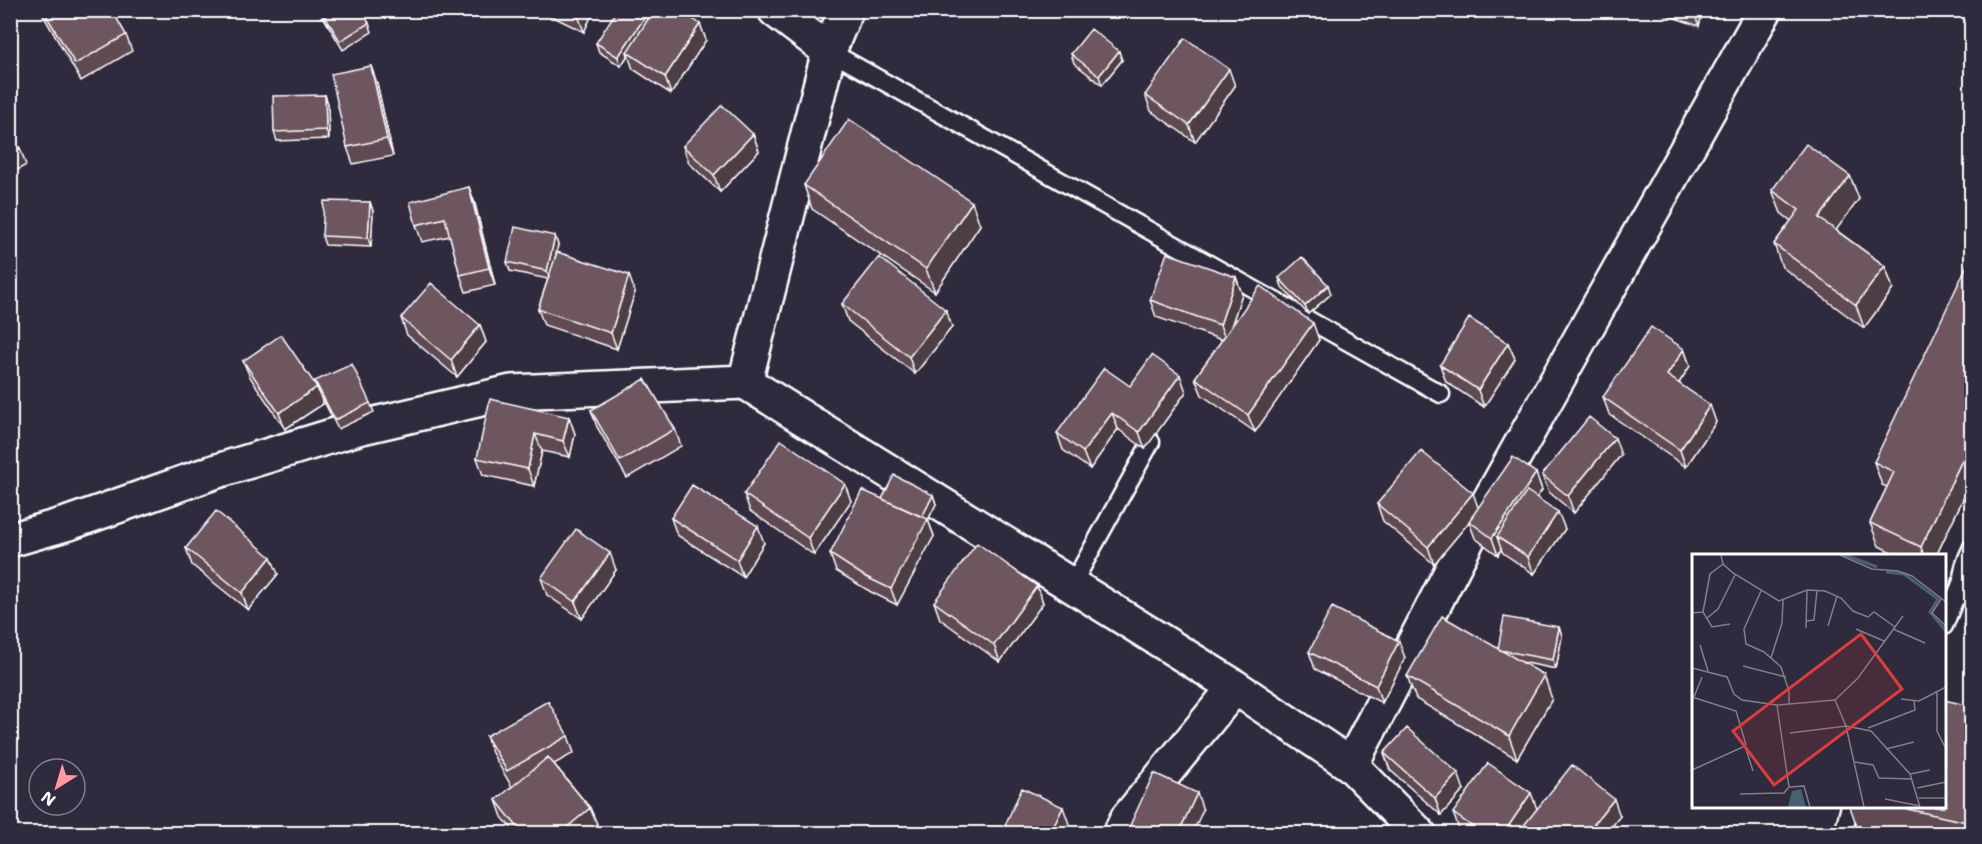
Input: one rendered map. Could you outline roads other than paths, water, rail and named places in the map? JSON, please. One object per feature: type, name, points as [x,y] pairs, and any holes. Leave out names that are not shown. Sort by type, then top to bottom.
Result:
[{"type":"street","points":[[775,10],[829,51]]},
{"type":"street","points":[[745,382],[829,51],[846,10]]},
{"type":"street","points":[[1351,765],[1469,537],[1765,10]]},
{"type":"street","points":[[10,540],[69,523],[214,472],[358,428],[511,392],[745,382],[1235,687],[1351,765],[1419,834]]},
{"type":"street","points":[[1120,834],[1127,819],[1235,687]]},
{"type":"lane","points":[[829,51],[1441,394]]},
{"type":"lane","points":[[1072,585],[1151,442]]},
{"type":"lane","points":[[1971,547],[1963,566],[1962,581],[1964,592],[1971,601]]},
{"type":"lane","points":[[1946,621],[1962,581]]},
{"type":"lane","points":[[1843,834],[1850,808]]}]
